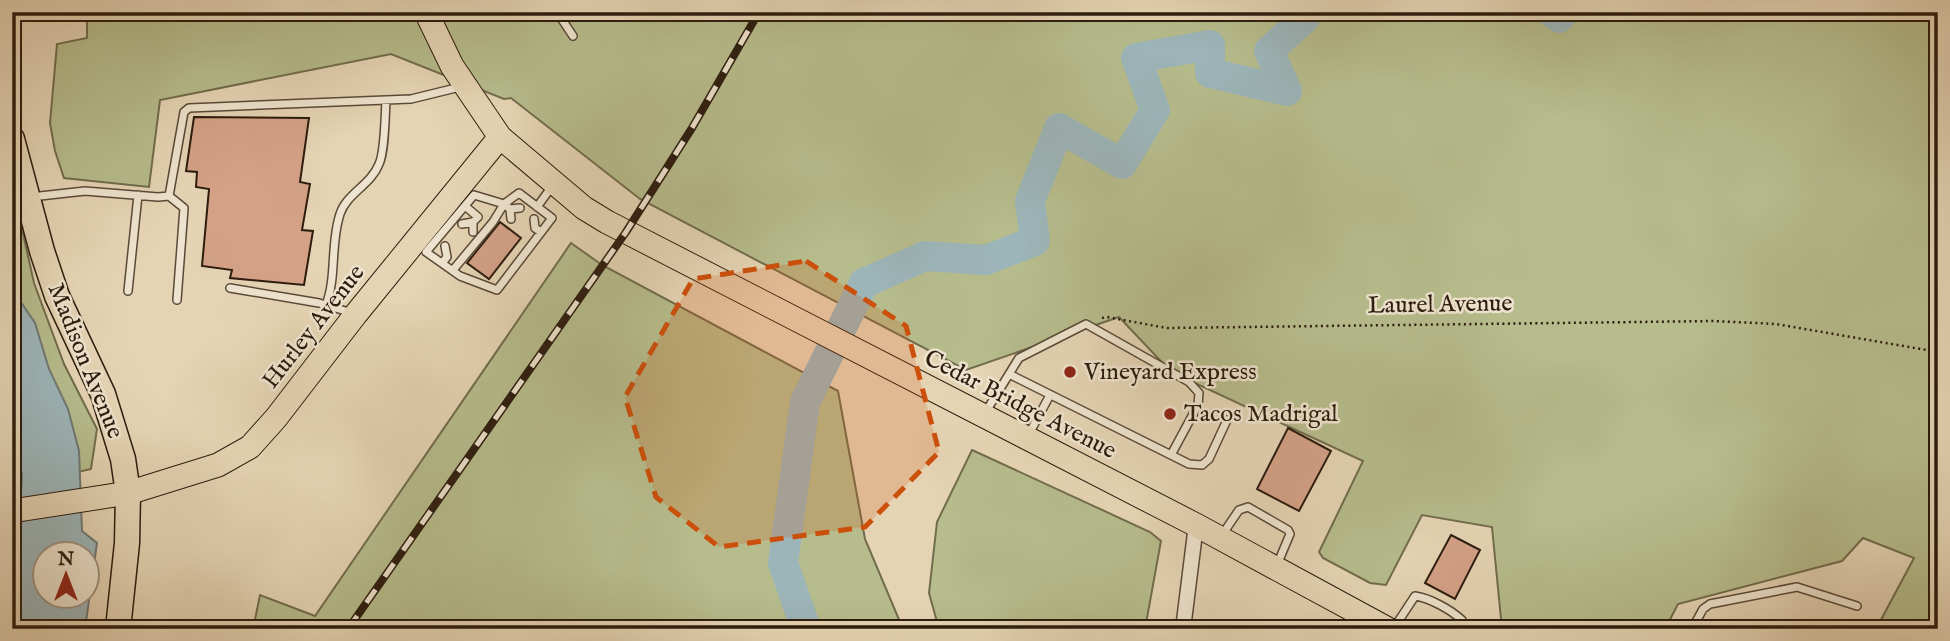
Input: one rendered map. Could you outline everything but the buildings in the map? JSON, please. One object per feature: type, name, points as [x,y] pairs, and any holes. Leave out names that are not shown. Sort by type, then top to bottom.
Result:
[{"type":"highway","name":"Madison Avenue","points":[[12,139],[57,296],[103,394],[123,459],[127,543],[118,629]]},
{"type":"main road","name":"Cedar Bridge Avenue","points":[[426,12],[440,44],[500,136],[584,208],[1391,629]]},
{"type":"main road","name":"Hurley Avenue","points":[[12,510],[123,494],[218,465],[250,447],[276,418],[356,314],[467,195],[500,136]]},
{"type":"street","points":[[1183,629],[1196,525]]},
{"type":"lane","points":[[557,12],[573,36]]},
{"type":"lane","points":[[169,196],[174,181],[184,112],[189,108],[411,99],[466,86]]},
{"type":"lane","points":[[326,305],[332,289],[340,213],[348,198],[368,182],[380,163],[386,100]]},
{"type":"lane","points":[[537,206],[555,183]]},
{"type":"lane","points":[[27,198],[85,191],[169,196],[184,208],[177,300]]},
{"type":"lane","points":[[420,248],[444,260],[453,270],[460,276],[497,290],[538,230],[552,218],[519,193],[453,270]]},
{"type":"lane","points":[[128,291],[138,195]]},
{"type":"lane","points":[[467,195],[520,208]]},
{"type":"lane","points":[[462,224],[473,222],[478,217],[467,195]]},
{"type":"lane","points":[[507,206],[511,219]]},
{"type":"lane","points":[[534,219],[538,230]]},
{"type":"lane","points":[[473,222],[473,232]]},
{"type":"lane","points":[[526,230],[538,230]]},
{"type":"lane","points":[[444,260],[446,246]]},
{"type":"lane","points":[[444,260],[457,254]]},
{"type":"lane","points":[[230,288],[326,305],[356,314]]},
{"type":"lane","points":[[983,416],[1019,358],[1086,324],[1189,382],[1199,393],[1198,405],[1171,455]]},
{"type":"lane","points":[[1009,374],[1189,464],[1202,465],[1209,459],[1227,419]]},
{"type":"lane","points":[[1026,439],[1050,395]]},
{"type":"lane","points":[[1220,538],[1239,510],[1248,507],[1288,530],[1290,534],[1276,568]]},
{"type":"lane","points":[[1692,629],[1703,609],[1710,604],[1797,587],[1857,606]]},
{"type":"lane","points":[[1391,629],[1415,596],[1457,615],[1462,620],[1461,629]]},
{"type":"path","name":"Laurel Avenue","points":[[1086,324],[1107,317],[1167,328],[1727,322],[1776,324],[1938,352]]},
{"type":"highlighted area","points":[[806,261],[906,326],[939,452],[865,527],[719,547],[656,497],[625,397],[693,279]]},
{"type":"green space","points":[[87,12],[1938,12],[1938,629],[1876,629],[1914,558],[1863,538],[1842,561],[1678,604],[1665,629],[1502,629],[1492,527],[1422,515],[1386,585],[1370,583],[1323,558],[1319,552],[1363,461],[1171,372],[1119,317],[966,370],[640,199],[511,98],[504,99],[391,54],[160,100],[149,187],[64,178],[50,123],[57,44],[87,38]]},
{"type":"green space","points":[[12,184],[34,283],[64,364],[97,429],[91,469],[30,483],[12,476]]},
{"type":"green space","points":[[571,243],[602,265],[838,391],[865,539],[903,629],[253,629],[260,595],[315,616]]},
{"type":"green space","points":[[972,450],[1150,532],[1161,541],[1145,629],[939,629],[929,593],[937,522]]},
{"type":"water","points":[[12,289],[35,323],[49,369],[68,409],[79,451],[82,531],[93,540],[32,540],[32,610],[88,610],[85,629],[12,629],[12,558],[18,550],[22,473],[12,460]]},
{"type":"waterway","points":[[806,629],[783,563],[805,402],[864,283],[925,256],[986,260],[1035,241],[1030,201],[1059,128],[1122,164],[1155,110],[1136,58],[1210,45],[1210,73],[1287,91],[1269,51],[1305,18],[1307,12]]},
{"type":"waterway","points":[[1551,12],[1559,18],[1564,12]]},
{"type":"railway","points":[[348,629],[626,232],[692,128],[759,12]]},
{"type":"place","name":"Vineyard Express","points":[[1070,372]]},
{"type":"place","name":"Tacos Madrigal","points":[[1170,414]]}]
